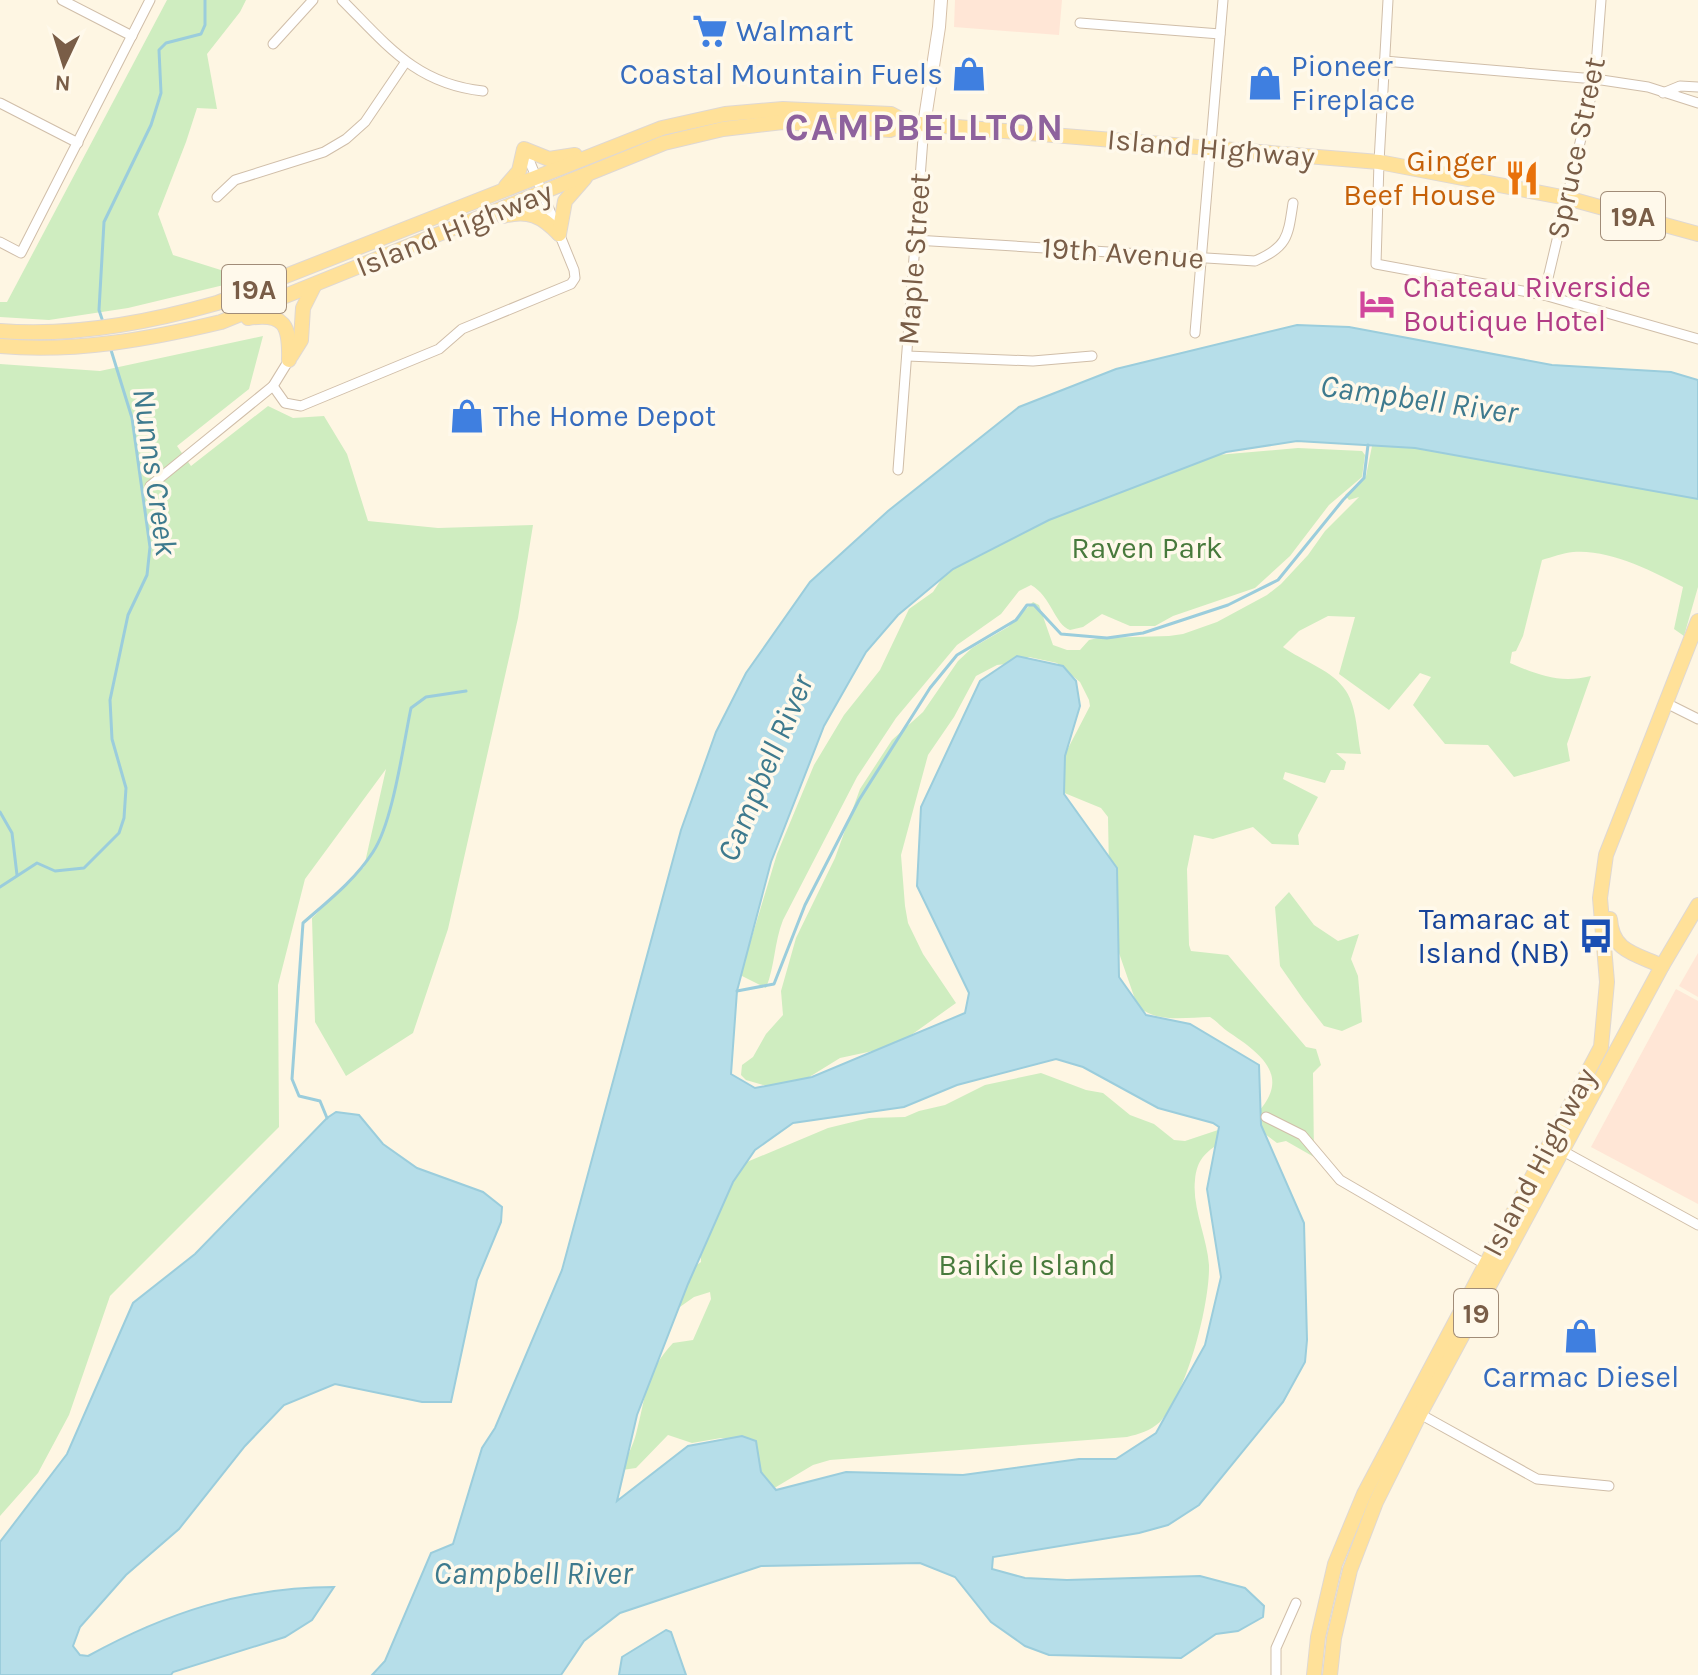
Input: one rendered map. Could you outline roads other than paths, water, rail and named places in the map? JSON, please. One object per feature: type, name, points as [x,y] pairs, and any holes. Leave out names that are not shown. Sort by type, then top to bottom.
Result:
[{"type":"main road","name":"Island Highway","points":[[0,331],[63,331],[168,317],[217,303],[662,128],[725,114],[783,109],[891,114],[916,124],[1379,162],[1567,198],[1698,234]]},
{"type":"main road","name":"Island Highway","points":[[0,346],[75,346],[159,337],[221,322],[664,143],[723,129],[783,122],[890,130],[916,124]]},
{"type":"main road","points":[[496,193],[517,175],[524,149],[542,157],[559,159],[662,128]]},
{"type":"main road","points":[[559,234],[565,201],[571,191],[592,172]]},
{"type":"main road","points":[[445,232],[524,213],[540,216],[559,234]]},
{"type":"main road","points":[[289,360],[301,340],[303,308],[314,286]]},
{"type":"main road","points":[[221,322],[268,315],[281,320],[290,335],[289,360]]},
{"type":"main road","name":"19","points":[[1606,855],[1668,704],[1698,621]]},
{"type":"main road","name":"Island Highway","points":[[1330,1675],[1334,1638],[1350,1570],[1376,1502],[1498,1272],[1601,1047],[1607,982],[1600,898],[1606,855]]},
{"type":"main road","points":[[1606,855],[1611,933],[1621,948],[1662,966]]},
{"type":"main road","name":"Island Highway","points":[[1314,1675],[1318,1637],[1335,1564],[1364,1494],[1485,1264],[1557,1148],[1698,905]]},
{"type":"street","points":[[62,0],[132,36]]},
{"type":"street","points":[[0,242],[21,253],[150,0]]},
{"type":"street","points":[[273,44],[313,0]]},
{"type":"street","points":[[342,0],[405,63],[445,84],[483,91]]},
{"type":"street","name":"Maple Street","points":[[898,470],[915,240],[916,124],[939,27],[941,0]]},
{"type":"street","points":[[1195,333],[1223,0]]},
{"type":"street","points":[[1388,0],[1376,264],[1544,295],[1698,339]]},
{"type":"street","name":"Spruce Street","points":[[1544,295],[1595,79],[1601,0]]},
{"type":"street","points":[[1080,23],[1220,34]]},
{"type":"street","points":[[1384,61],[1595,79],[1648,87],[1698,103]]},
{"type":"street","points":[[217,197],[235,180],[324,152],[346,139],[365,122],[405,63]]},
{"type":"street","points":[[1663,93],[1680,86],[1698,87]]},
{"type":"street","points":[[0,103],[78,143]]},
{"type":"street","points":[[273,386],[285,403],[301,406],[439,349],[462,329],[571,284],[575,278],[574,270],[524,149]]},
{"type":"street","name":"19th Avenue","points":[[915,240],[1255,261],[1274,253],[1288,238],[1293,203]]},
{"type":"street","points":[[907,356],[1033,361],[1092,356]]},
{"type":"street","points":[[150,486],[273,386],[289,360]]},
{"type":"street","points":[[1668,704],[1698,719]]},
{"type":"street","points":[[1266,1117],[1302,1135],[1340,1180],[1498,1272]]},
{"type":"street","points":[[1557,1148],[1698,1225]]},
{"type":"street","points":[[1420,1414],[1537,1479],[1609,1486]]},
{"type":"street","points":[[1276,1675],[1276,1648],[1296,1603]]},
{"type":"water","name":"Campbell River","points":[[1297,325],[1349,327],[1552,365],[1671,372],[1698,380],[1698,499],[1415,448],[1297,441],[1226,452],[1049,520],[953,569],[898,615],[866,652],[824,726],[771,862],[737,991],[731,1074],[755,1088],[812,1077],[965,1013],[969,993],[917,886],[921,807],[980,681],[1017,656],[1063,666],[1076,681],[1080,706],[1065,756],[1064,794],[1117,868],[1119,977],[1146,1015],[1190,1024],[1259,1065],[1261,1125],[1304,1223],[1305,1362],[1283,1402],[1199,1505],[1168,1525],[1139,1533],[993,1557],[992,1569],[1025,1578],[1067,1580],[1200,1576],[1245,1588],[1264,1606],[1263,1617],[1238,1631],[1216,1634],[1181,1658],[1049,1655],[1025,1646],[991,1622],[955,1577],[920,1563],[761,1566],[620,1613],[584,1641],[561,1675],[372,1675],[385,1661],[431,1553],[453,1544],[482,1448],[495,1428],[562,1270],[681,830],[716,732],[746,673],[810,582],[888,511],[1019,407],[1116,369]],"holes":[[[1056,1059],[1083,1067],[1158,1108],[1219,1127],[1207,1189],[1221,1277],[1205,1345],[1156,1433],[1116,1459],[1079,1459],[963,1475],[846,1472],[776,1490],[761,1472],[756,1441],[742,1436],[688,1446],[617,1501],[637,1415],[688,1284],[733,1182],[755,1150],[793,1123],[904,1107],[957,1085]]]},
{"type":"water","points":[[336,1112],[359,1115],[383,1144],[417,1168],[483,1192],[502,1207],[501,1222],[477,1280],[451,1402],[422,1402],[335,1384],[284,1405],[245,1446],[179,1529],[126,1575],[80,1627],[73,1646],[80,1655],[88,1656],[147,1627],[206,1605],[269,1592],[334,1587],[312,1620],[285,1637],[171,1675],[0,1675],[0,1542],[67,1454],[133,1303],[195,1254]]},
{"type":"water","points":[[666,1630],[671,1632],[686,1675],[619,1675],[622,1657]]},
{"type":"waterway","name":"Nunns Creek","points":[[102,319],[99,310],[104,222],[151,125],[161,93],[159,50],[166,43],[201,34],[205,25],[205,0]]},
{"type":"waterway","name":"Nunns Creek","points":[[0,887],[37,863],[55,871],[84,868],[119,833],[124,818],[126,788],[112,739],[110,700],[128,615],[147,575],[150,547],[132,418],[111,350]]},
{"type":"waterway","points":[[737,991],[774,984],[805,905],[859,800],[930,688],[957,655],[1016,620],[1027,605],[1034,605],[1061,634],[1107,638],[1143,633],[1228,605],[1278,580],[1364,478],[1368,445]]},
{"type":"waterway","points":[[327,1118],[320,1101],[299,1096],[292,1079],[303,923],[358,872],[380,839],[392,803],[411,708],[426,697],[466,691]]},
{"type":"waterway","points":[[0,812],[12,833],[17,875]]},
{"type":"place","name":"Walmart","points":[[710,31]]},
{"type":"place","name":"Coastal Mountain Fuels","points":[[969,74]]},
{"type":"place","name":"Pioneer Fireplace","points":[[1265,83]]},
{"type":"place","name":"Ginger Beef House","points":[[1522,178]]},
{"type":"place","name":"Chateau Riverside Boutique Hotel","points":[[1377,304]]},
{"type":"place","name":"The Home Depot","points":[[467,416]]},
{"type":"place","name":"Tamarac at Island (NB)","points":[[1596,936]]},
{"type":"place","name":"Carmac Diesel","points":[[1581,1336]]},
{"type":"district","name":"CAMPBELLTON","points":[[925,127]]},
{"type":"park label","name":"Raven Park","points":[[1147,548]]},
{"type":"park label","name":"Baikie Island","points":[[1027,1265]]}]
